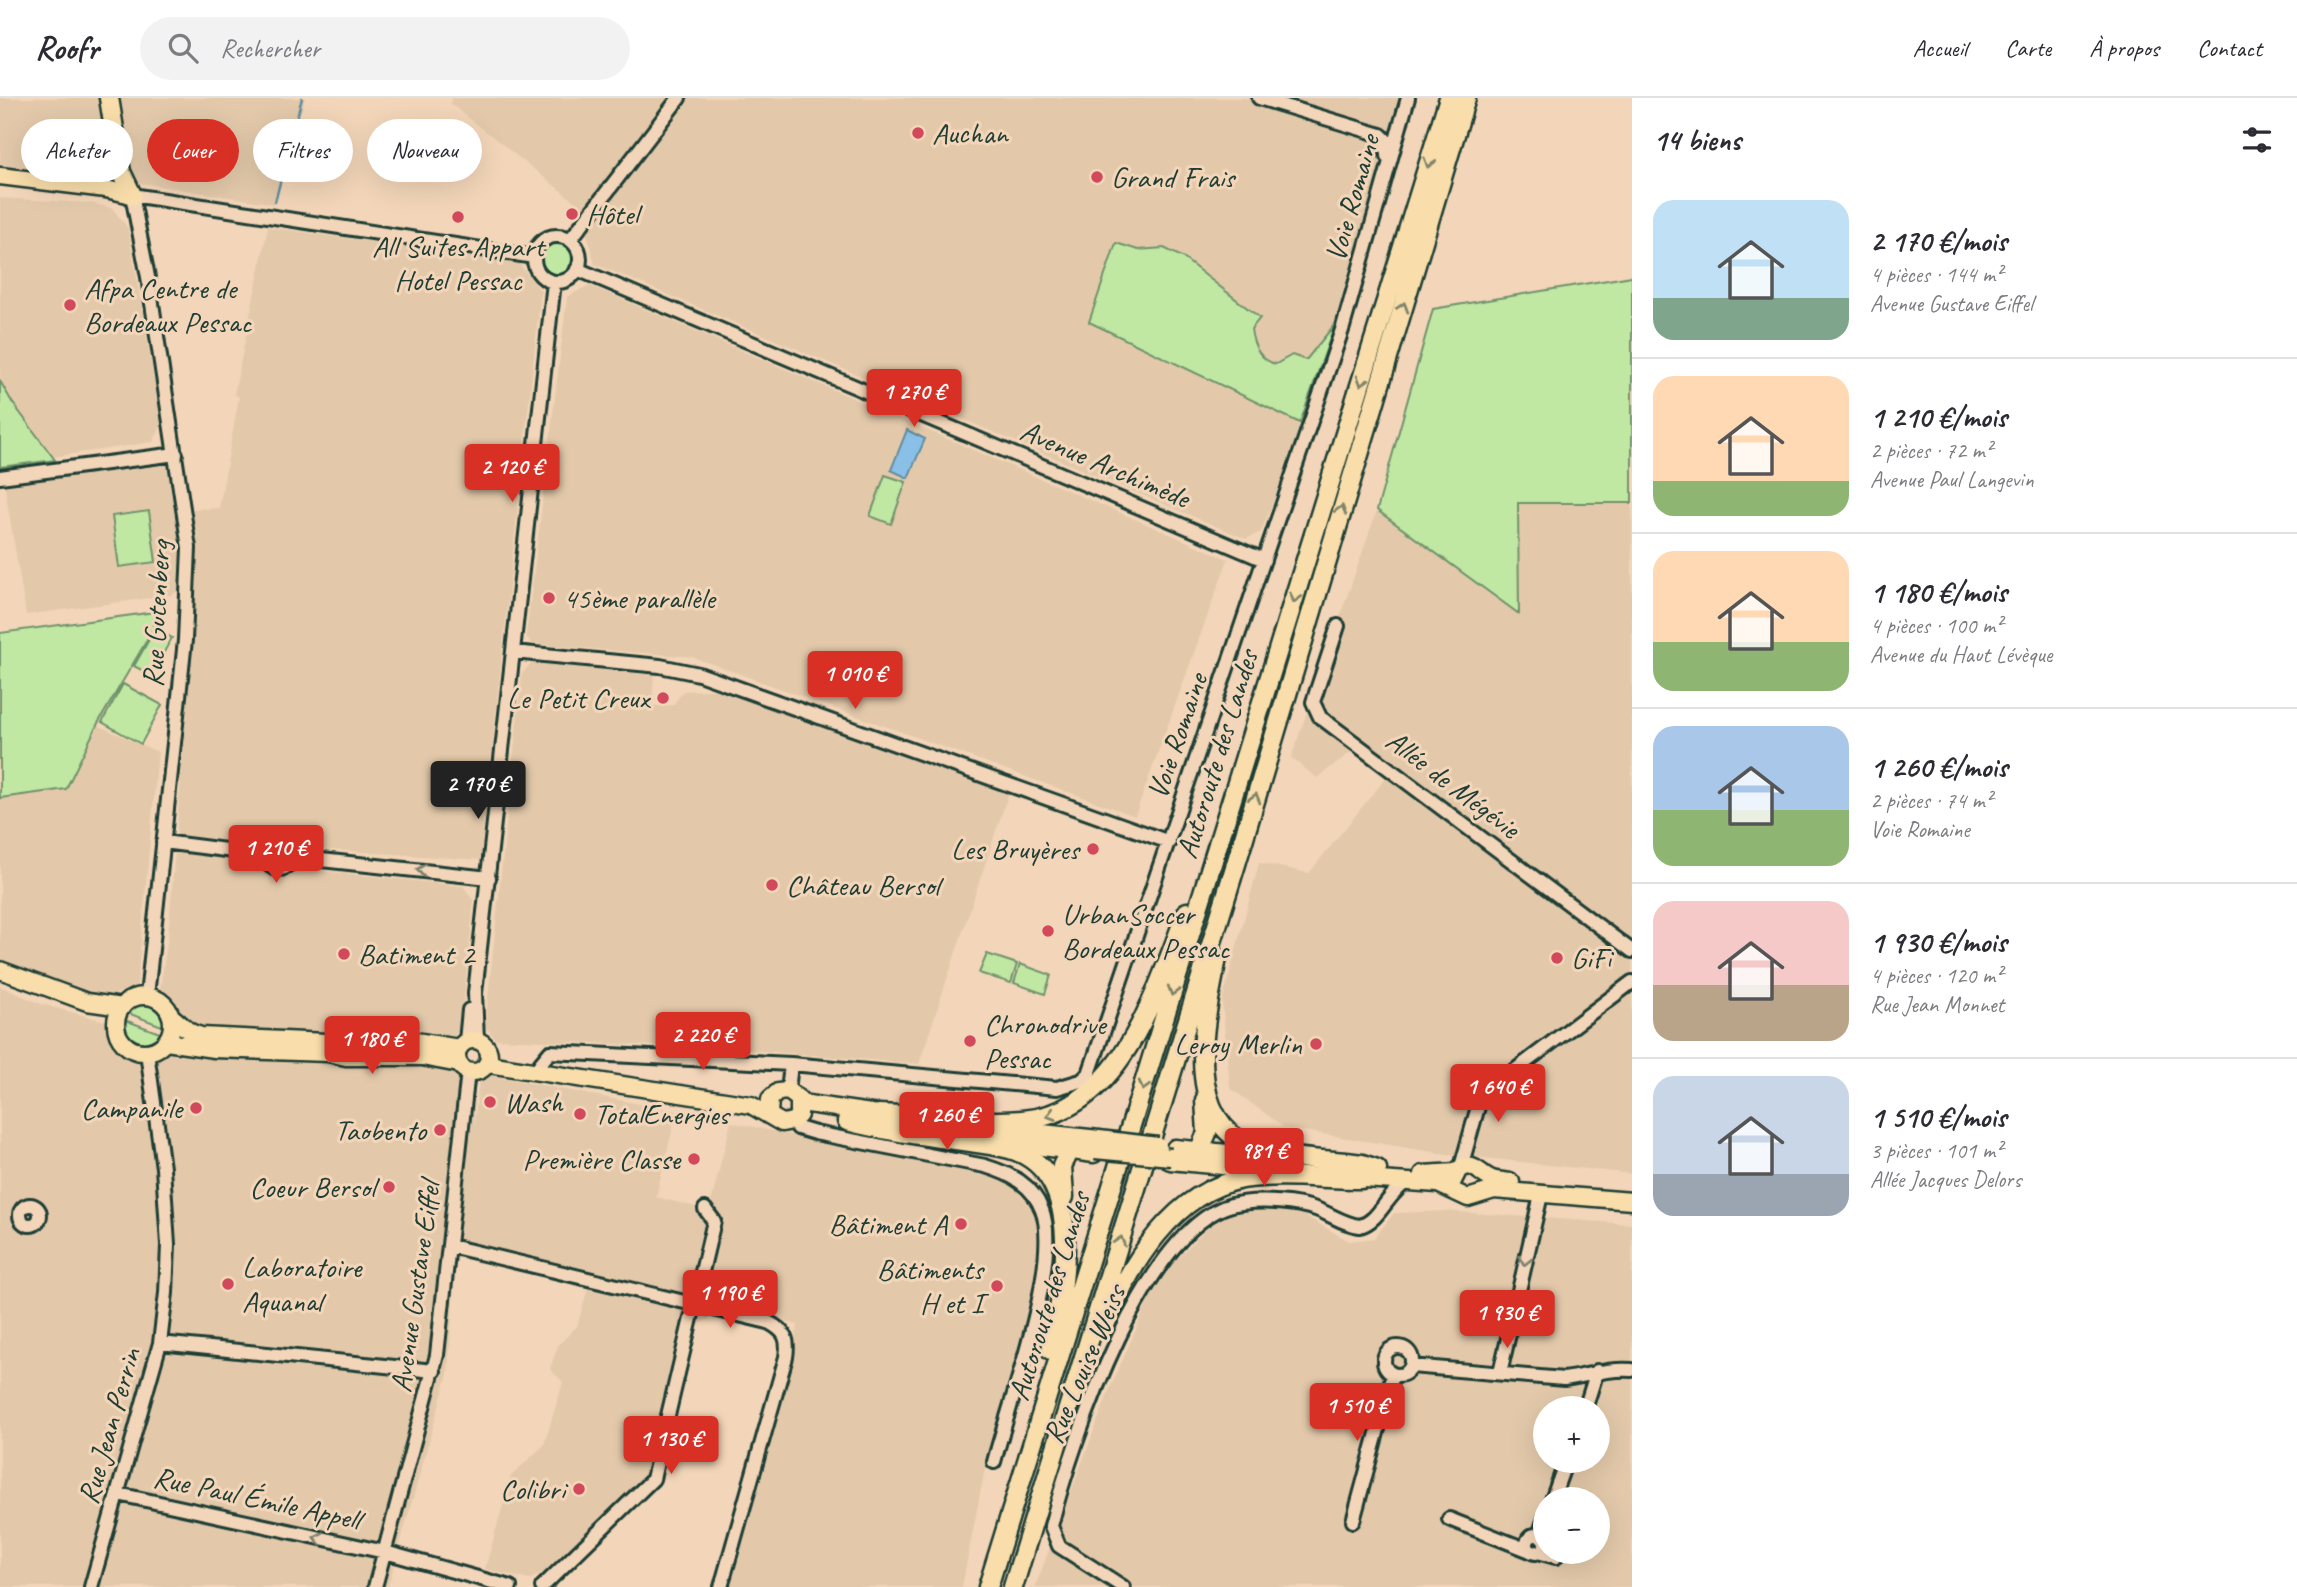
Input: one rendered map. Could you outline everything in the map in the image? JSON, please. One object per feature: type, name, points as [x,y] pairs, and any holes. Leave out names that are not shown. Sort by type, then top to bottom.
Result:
[{"type":"highway","points":[[108,98],[121,172],[132,195]]},
{"type":"highway","points":[[117,98],[132,195]]},
{"type":"highway","name":"Autoroute des Landes","points":[[987,1587],[1449,98]]},
{"type":"highway","name":"Autoroute des Landes","points":[[1013,1587],[1236,864],[1466,98]]},
{"type":"highway","points":[[879,1114],[996,1122],[1024,1120],[1065,1111],[1090,1094],[1119,1061],[1134,1034],[1230,808]]},
{"type":"highway","points":[[1196,1151],[1207,1133],[1203,1076],[1211,991],[1235,880],[1236,864]]},
{"type":"highway","points":[[1028,1539],[1089,1364],[1119,1291],[1168,1222],[1200,1195],[1223,1184],[1244,1179],[1369,1176],[1362,1164],[1265,1151],[1240,1140],[1221,1123],[1203,1076]]},
{"type":"highway","points":[[847,1121],[999,1147],[1032,1158],[1047,1175],[1060,1201],[1066,1250]]},
{"type":"highway","points":[[987,1587],[1043,1387],[1059,1311],[1066,1250],[1062,1166],[1074,1151]]},
{"type":"main road","points":[[0,176],[106,189],[132,195]]},
{"type":"main road","points":[[0,186],[105,197],[132,195]]},
{"type":"main road","points":[[0,970],[87,1002],[122,1007]]},
{"type":"main road","points":[[0,979],[112,1022],[129,1048],[147,1052],[166,1042],[171,1033],[171,1016]]},
{"type":"main road","points":[[117,1029],[122,1007],[129,1001],[147,996],[162,1003],[171,1016],[190,1032],[201,1036],[348,1042],[405,1040],[466,1053],[477,1072],[489,1058],[545,1058],[770,1106]]},
{"type":"main road","points":[[166,1042],[214,1049],[316,1053],[346,1057],[422,1057],[466,1053],[485,1045],[489,1058]]},
{"type":"main road","points":[[489,1058],[751,1105],[770,1106]]},
{"type":"main road","points":[[770,1106],[778,1092],[788,1091],[796,1095],[798,1113]]},
{"type":"main road","points":[[770,1106],[777,1122],[798,1113],[879,1114],[1096,1147],[1369,1176],[1436,1175],[1469,1170],[1498,1181],[1632,1193]]},
{"type":"main road","points":[[798,1113],[1074,1151],[1096,1147]]},
{"type":"main road","points":[[1172,1154],[1196,1151],[1443,1185],[1468,1198],[1494,1190],[1632,1201]]},
{"type":"main road","points":[[1457,1192],[1453,1182],[1469,1170]]},
{"type":"main road","points":[[1469,1170],[1485,1184],[1480,1194]]},
{"type":"street","points":[[570,240],[679,98]]},
{"type":"street","points":[[1259,98],[1381,135],[1386,140],[1388,163]]},
{"type":"street","name":"Voie Romaine","points":[[545,1058],[791,1064],[1057,1088],[1081,1081],[1094,1066],[1343,327],[1408,98]]},
{"type":"street","points":[[132,195],[534,257]]},
{"type":"street","name":"Rue Gutenberg","points":[[132,195],[176,454],[189,548],[189,596],[147,996]]},
{"type":"street","points":[[563,237],[570,240],[579,256],[577,269],[568,279],[554,282],[537,270],[534,257],[541,243],[547,238],[563,237]]},
{"type":"street","name":"Avenue Archimède","points":[[577,269],[1264,560]]},
{"type":"street","name":"Avenue Gustave Eiffel","points":[[375,1587],[434,1371],[450,1246],[469,1009],[475,993],[489,878],[554,282]]},
{"type":"street","points":[[0,477],[176,454]]},
{"type":"street","name":"Allée de Mégévie","points":[[1338,626],[1312,702],[1320,717],[1632,951]]},
{"type":"street","points":[[513,652],[660,666],[699,674],[1169,842]]},
{"type":"street","points":[[280,841],[291,848],[293,857],[285,868],[276,869],[268,864],[265,855],[268,846],[280,841]]},
{"type":"street","points":[[163,842],[265,855]]},
{"type":"street","points":[[293,857],[489,878]]},
{"type":"street","points":[[1469,1170],[1488,1090],[1632,982]]},
{"type":"street","points":[[147,1052],[163,1168],[168,1245],[160,1343]]},
{"type":"street","points":[[788,1091],[791,1064]]},
{"type":"street","points":[[798,1113],[798,1128],[815,1133],[1009,1173],[1037,1198],[1046,1223],[1043,1262],[1030,1344],[994,1462]]},
{"type":"street","points":[[1369,1176],[1381,1189],[1385,1200]]},
{"type":"street","name":"Rue Louise Weiss","points":[[1123,1587],[1059,1546],[1051,1534],[1051,1525],[1107,1363],[1137,1299],[1155,1271],[1201,1222],[1233,1204],[1303,1206],[1360,1226],[1373,1221],[1385,1200],[1408,1181]]},
{"type":"street","points":[[1501,1370],[1541,1195]]},
{"type":"street","points":[[542,1587],[653,1479],[714,1221],[705,1209]]},
{"type":"street","points":[[450,1246],[768,1322],[782,1329],[789,1342],[721,1587]]},
{"type":"street","name":"Rue Jean Perrin","points":[[91,1587],[160,1343],[434,1371]]},
{"type":"street","points":[[1411,1361],[1402,1375],[1393,1374],[1385,1365],[1387,1353],[1398,1347],[1411,1361],[1501,1370],[1632,1370]]},
{"type":"street","points":[[1589,1396],[1597,1371]]},
{"type":"street","points":[[1353,1521],[1393,1374]]},
{"type":"street","name":"Rue Paul Émile Appell","points":[[118,1494],[385,1552],[510,1587]]},
{"type":"street","points":[[1449,1519],[1533,1551]]},
{"type":"shaded area","points":[[0,98],[305,98],[299,119],[253,119],[253,182],[280,182],[274,204],[133,182],[133,119],[21,119],[21,171],[0,170]]},
{"type":"shaded area","points":[[452,98],[1401,98],[1339,315],[1304,425],[1261,532],[1246,539],[595,264],[579,205],[482,128],[482,119],[470,119],[451,104]]},
{"type":"shaded area","name":"Afpa Centre de Bordeaux Pessac","points":[[0,198],[90,203],[112,208],[128,228],[162,424],[153,442],[53,457],[12,402],[0,381]]},
{"type":"shaded area","points":[[268,227],[519,263],[541,291],[480,860],[316,849],[315,870],[463,886],[474,901],[461,1028],[452,1038],[185,1026],[172,1001],[160,990],[168,936],[197,582],[193,509],[219,508],[239,397],[234,394]]},
{"type":"shaded area","points":[[589,285],[1228,559],[1135,816],[692,657],[532,644],[526,636],[567,297]]},
{"type":"shaded area","points":[[163,463],[169,467],[182,550],[182,588],[172,595],[26,615],[4,483]]},
{"type":"shaded area","points":[[1517,503],[1632,503],[1632,1174],[1438,1153],[1285,1128],[1230,1088],[1222,1002],[1259,863],[1309,873],[1388,775],[1351,752],[1317,778],[1291,758],[1377,510],[1518,614]]},
{"type":"shaded area","points":[[532,662],[654,675],[652,706],[673,705],[683,691],[724,689],[1010,789],[919,1064],[748,1050],[495,1039],[485,1026],[522,674]]},
{"type":"shaded area","points":[[97,725],[158,752],[137,985],[105,999],[0,961],[0,798],[66,789]]},
{"type":"shaded area","points":[[0,986],[41,1004],[109,1022],[115,1046],[150,1057],[177,1041],[454,1064],[464,1077],[475,1077],[474,1125],[479,1082],[488,1075],[677,1111],[656,1197],[709,1210],[731,1122],[994,1178],[1013,1186],[1032,1209],[1041,1237],[1027,1339],[984,1474],[962,1587],[730,1587],[798,1325],[457,1241],[448,1374],[388,1587],[0,1587]]},
{"type":"shaded area","points":[[1253,1207],[1300,1213],[1349,1241],[1374,1238],[1394,1213],[1445,1211],[1632,1224],[1632,1587],[1035,1587],[1110,1388],[1159,1277],[1216,1219]]},
{"type":"shaded area","points":[[588,1288],[710,1318],[697,1325],[667,1461],[546,1572],[529,1580],[485,1569],[511,1476],[544,1445],[563,1382],[550,1369],[558,1345],[577,1326]]},
{"type":"green space","points":[[556,243],[568,248],[573,260],[568,272],[556,277],[544,272],[539,260],[544,248]]},
{"type":"green space","points":[[1116,243],[1138,250],[1164,248],[1182,257],[1260,318],[1251,329],[1252,335],[1258,351],[1270,362],[1276,364],[1292,355],[1306,360],[1335,324],[1300,423],[1089,322]]},
{"type":"green space","points":[[1632,276],[1632,503],[1518,503],[1519,614],[1377,510],[1433,309]]},
{"type":"green space","points":[[0,381],[12,402],[55,460],[0,467]]},
{"type":"green space","points":[[885,475],[906,482],[891,524],[870,516]]},
{"type":"green space","points":[[149,511],[156,562],[119,567],[112,516]]},
{"type":"green space","points":[[155,612],[154,628],[97,725],[66,789],[0,798],[0,633]]},
{"type":"green space","points":[[155,629],[172,638],[151,675],[134,666]]},
{"type":"green space","points":[[123,684],[162,705],[141,744],[102,722]]},
{"type":"green space","points":[[987,954],[1017,964],[1011,983],[979,973]]},
{"type":"green space","points":[[1020,964],[1051,975],[1045,994],[1014,983]]},
{"type":"green space","points":[[145,1001],[163,1011],[167,1028],[125,1012],[134,1004]]},
{"type":"green space","points":[[122,1019],[165,1035],[154,1046],[139,1047],[125,1037]]},
{"type":"water","points":[[907,430],[925,439],[908,478],[891,470]]},
{"type":"waterway","points":[[275,202],[302,98]]},
{"type":"place","name":"Auchan","points":[[918,133]]},
{"type":"place","name":"Grand Frais","points":[[1097,177]]},
{"type":"place","name":"Hôtel","points":[[572,214]]},
{"type":"place","name":"All Suites Appart Hotel Pessac","points":[[458,217]]},
{"type":"place","name":"Afpa Centre de Bordeaux Pessac","points":[[70,305]]},
{"type":"place","name":"45ème parallèle","points":[[549,598]]},
{"type":"place","name":"Le Petit Creux","points":[[663,698]]},
{"type":"place","name":"Les Bruyères","points":[[1093,849]]},
{"type":"place","name":"Château Bersol","points":[[772,885]]},
{"type":"place","name":"UrbanSoccer Bordeaux Pessac","points":[[1048,931]]},
{"type":"place","name":"Batiment 2","points":[[344,954]]},
{"type":"place","name":"GiFi","points":[[1557,958]]},
{"type":"place","name":"Chronodrive Pessac","points":[[970,1041]]},
{"type":"place","name":"Leroy Merlin","points":[[1316,1044]]},
{"type":"place","name":"Wash","points":[[490,1102]]},
{"type":"place","name":"Campanile","points":[[196,1108]]},
{"type":"place","name":"TotalEnergies","points":[[580,1114]]},
{"type":"place","name":"Taobento","points":[[440,1130]]},
{"type":"place","name":"Première Classe","points":[[694,1159]]},
{"type":"place","name":"Coeur Bersol","points":[[389,1187]]},
{"type":"place","name":"Bâtiment A","points":[[961,1224]]},
{"type":"place","name":"Laboratoire Aquanal","points":[[228,1284]]},
{"type":"place","name":"Bâtiments H et I","points":[[997,1286]]},
{"type":"place","name":"Colibri","points":[[579,1489]]}]
